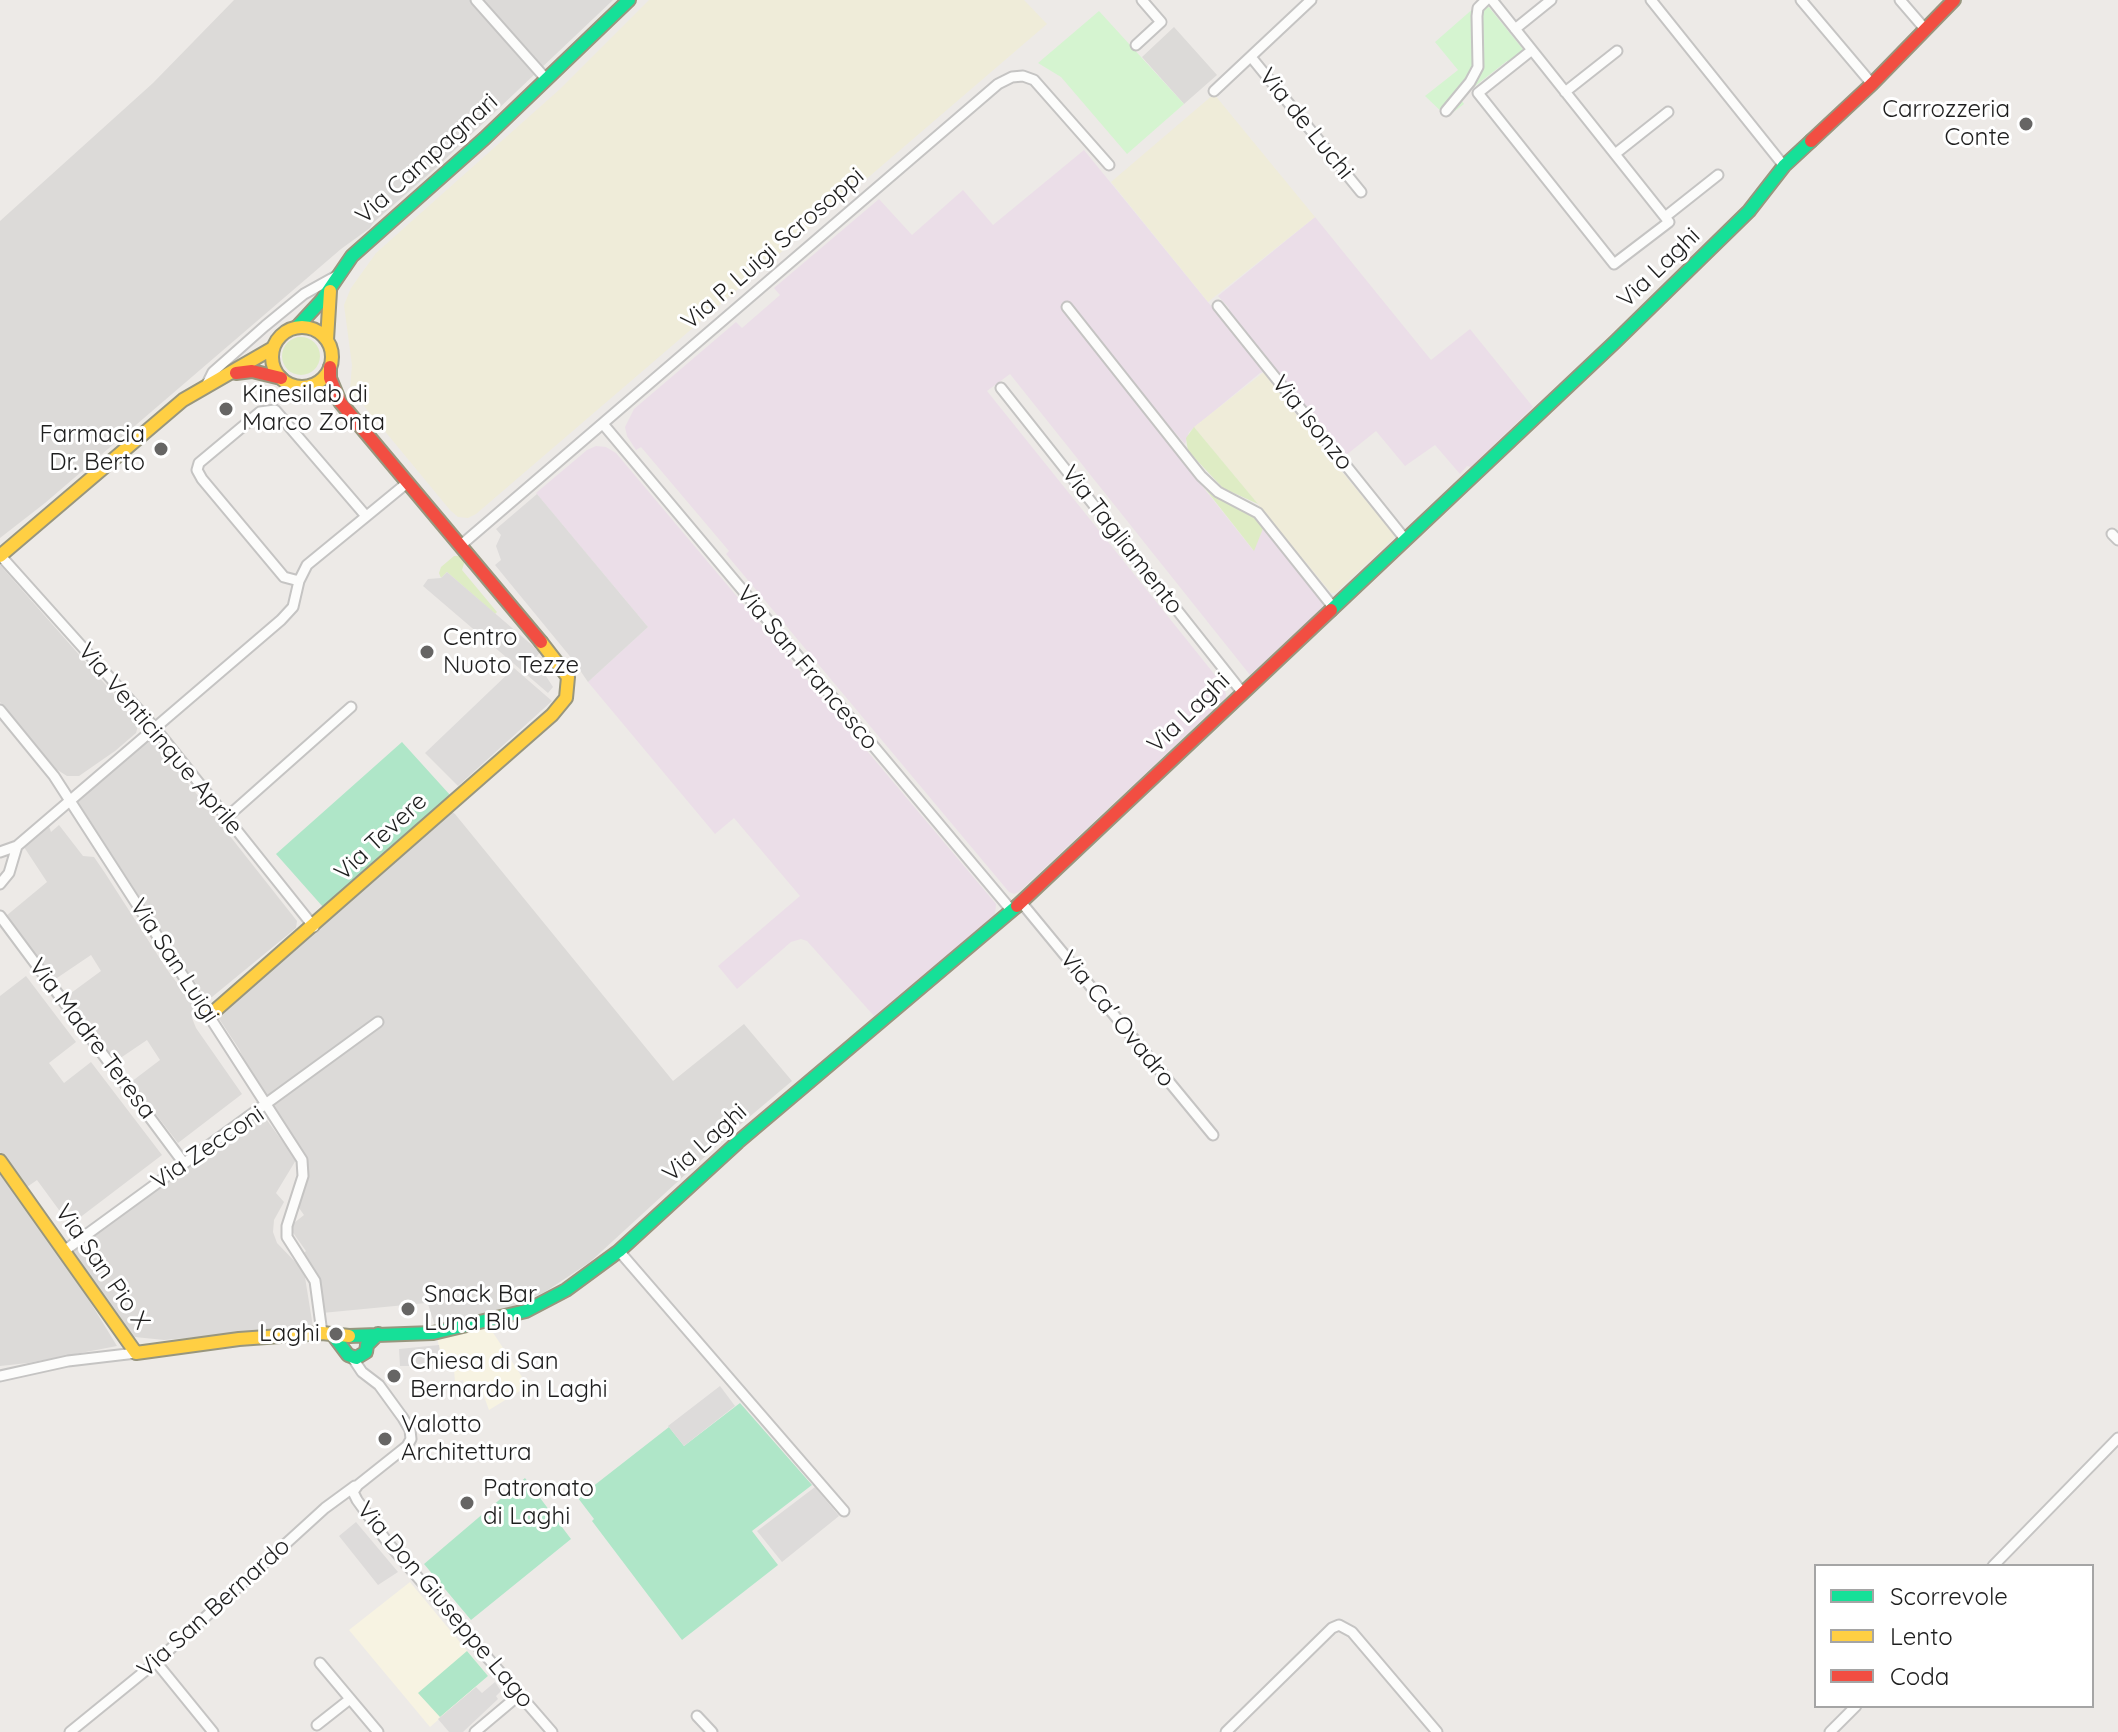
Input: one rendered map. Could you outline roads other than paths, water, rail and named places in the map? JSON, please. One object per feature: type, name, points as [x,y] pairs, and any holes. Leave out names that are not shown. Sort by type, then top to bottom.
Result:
[{"type":"street","points":[[476,0],[547,80]]},
{"type":"street","name":"Via Campagnari","points":[[297,327],[312,314],[352,256],[365,243],[547,80],[629,0]]},
{"type":"street","points":[[1136,45],[1161,22],[1142,0]]},
{"type":"street","name":"Via de Luchi","points":[[1214,91],[1311,0]]},
{"type":"street","points":[[1446,111],[1478,67],[1478,8],[1489,0],[1515,29],[1532,50],[1565,92],[1669,222],[1614,264],[1478,93],[1532,50]]},
{"type":"street","points":[[1515,29],[1551,0]]},
{"type":"street","points":[[1651,0],[1784,166]]},
{"type":"street","points":[[1801,0],[1872,84]]},
{"type":"street","points":[[1900,0],[1925,29]]},
{"type":"street","name":"Via Laghi","points":[[356,1346],[378,1334],[433,1333],[526,1311],[566,1290],[619,1251],[738,1142],[1017,906],[1749,211],[1784,166],[1872,84],[1954,0]]},
{"type":"street","points":[[1565,92],[1617,51]]},
{"type":"street","name":"Via de Luchi","points":[[1251,57],[1361,192]]},
{"type":"street","name":"Via P. Luigi Scrosoppi","points":[[460,546],[998,84],[1012,77],[1023,76],[1034,80],[1109,165]]},
{"type":"street","points":[[1615,154],[1668,112]]},
{"type":"street","points":[[1665,217],[1718,175]]},
{"type":"street","name":"Via Campagnari","points":[[207,384],[213,372],[265,326],[304,294],[340,274]]},
{"type":"street","name":"Via Campagnari","points":[[327,340],[327,306],[331,288]]},
{"type":"street","name":"Via Isonzo","points":[[1218,306],[1405,539]]},
{"type":"street","points":[[1067,307],[1201,476],[1218,492],[1258,513],[1333,607]]},
{"type":"street","points":[[330,367],[325,375],[310,385],[300,386],[281,378],[273,364],[273,348],[282,334],[297,327],[313,329],[327,340],[332,358],[330,378],[340,402],[460,546]]},
{"type":"street","name":"Via Campagnari","points":[[0,555],[183,400],[273,348]]},
{"type":"street","name":"Via Campagnari","points":[[229,374],[252,371],[281,378]]},
{"type":"street","points":[[310,385],[340,402]]},
{"type":"street","name":"Via Tagliamento","points":[[1001,388],[1242,692]]},
{"type":"street","points":[[299,581],[284,577],[202,479],[197,470],[199,463],[260,412],[275,410],[366,516]]},
{"type":"street","name":"Via San Francesco","points":[[603,424],[1017,906]]},
{"type":"street","points":[[0,852],[17,846],[281,620],[293,607],[299,581],[307,565],[407,483]]},
{"type":"street","name":"Via Tevere","points":[[210,1015],[314,927],[458,795],[552,715],[566,698],[568,681],[561,666],[460,546]]},
{"type":"street","name":"Via Venticinque Aprile","points":[[0,555],[155,728],[314,927]]},
{"type":"street","points":[[227,817],[351,707]]},
{"type":"street","name":"Via San Luigi","points":[[0,710],[40,757],[70,801],[267,1102]]},
{"type":"street","points":[[0,884],[9,873],[17,846]]},
{"type":"street","name":"Via Ca' Ovadro","points":[[1017,906],[1213,1135]]},
{"type":"street","name":"Via Madre Teresa","points":[[0,916],[183,1162]]},
{"type":"street","points":[[267,1102],[378,1022]]},
{"type":"street","name":"Via Zecconi","points":[[64,1251],[267,1102],[302,1160],[303,1176],[287,1226],[287,1237],[315,1281],[328,1334]]},
{"type":"street","name":"Via San Pio X","points":[[0,1161],[136,1353],[239,1339],[328,1334],[356,1346]]},
{"type":"street","points":[[619,1251],[844,1511]]},
{"type":"street","name":"Via Don Giuseppe Lago","points":[[356,1346],[362,1372],[379,1385],[403,1418],[411,1439],[407,1446],[353,1492],[367,1517],[552,1732]]},
{"type":"street","points":[[0,1376],[68,1361],[136,1353]]},
{"type":"street","points":[[1995,1564],[2118,1438]]},
{"type":"street","name":"Via San Bernardo","points":[[70,1732],[156,1662],[342,1493],[358,1485]]},
{"type":"street","points":[[1226,1732],[1332,1628],[1339,1625],[1352,1632],[1437,1732]]},
{"type":"street","points":[[156,1662],[213,1732]]},
{"type":"street","points":[[320,1663],[378,1732]]},
{"type":"street","points":[[475,1732],[519,1695]]},
{"type":"street","points":[[317,1725],[350,1699]]},
{"type":"street","points":[[1830,1732],[1854,1708]]},
{"type":"street","points":[[697,1716],[712,1732]]},
{"type":"place","name":"Carrozzeria Conte","points":[[2026,124]]},
{"type":"place","name":"Kinesilab di Marco Zonta","points":[[226,409]]},
{"type":"place","name":"Farmacia Dr. Berto","points":[[161,449]]},
{"type":"place","name":"Centro Nuoto Tezze","points":[[427,652]]},
{"type":"place","name":"Snack Bar Luna Blu","points":[[408,1309]]},
{"type":"place","name":"Laghi","points":[[336,1334]]},
{"type":"place","name":"Chiesa di San Bernardo in Laghi","points":[[394,1376]]},
{"type":"place","name":"Valotto Architettura","points":[[385,1439]]},
{"type":"place","name":"Patronato di Laghi","points":[[467,1503]]}]
